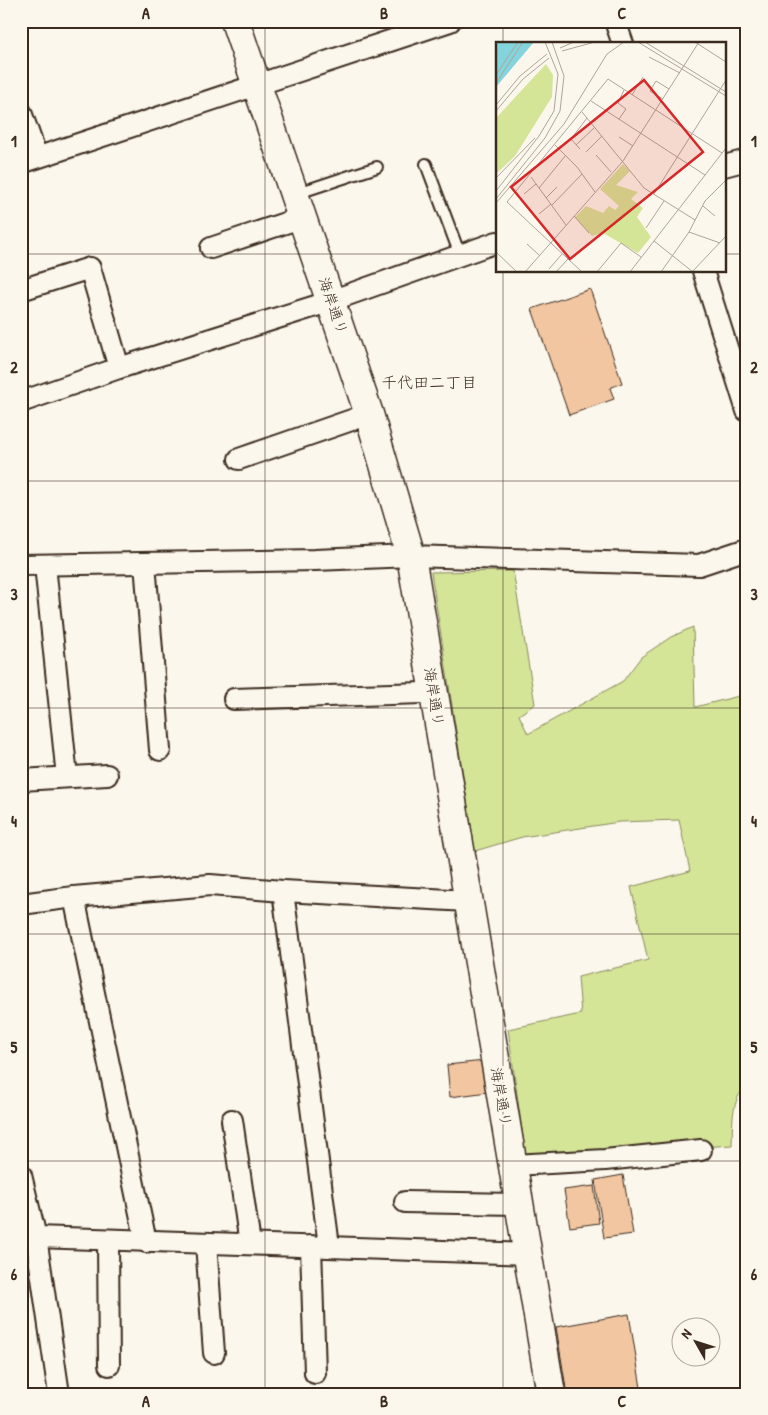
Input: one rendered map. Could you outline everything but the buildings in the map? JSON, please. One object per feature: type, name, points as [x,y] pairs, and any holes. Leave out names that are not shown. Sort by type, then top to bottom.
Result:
[{"type":"street","name":"海岸通り","points":[[236,21],[369,414],[411,556],[551,1394]]},
{"type":"street","points":[[21,112],[29,160],[450,21]]},
{"type":"street","points":[[615,21],[623,42]]},
{"type":"street","points":[[726,165],[747,160]]},
{"type":"street","points":[[211,248],[299,205]]},
{"type":"street","points":[[21,402],[119,368],[331,301],[496,242]]},
{"type":"street","points":[[21,290],[90,268],[119,368]]},
{"type":"street","points":[[703,272],[747,411]]},
{"type":"street","points":[[239,458],[369,414]]},
{"type":"street","points":[[21,565],[315,560],[411,556],[699,564],[747,549]]},
{"type":"street","points":[[145,563],[160,750]]},
{"type":"street","points":[[45,565],[66,777]]},
{"type":"street","points":[[234,700],[423,693]]},
{"type":"street","points":[[21,780],[108,775]]},
{"type":"street","points":[[21,904],[74,897],[210,885],[468,901]]},
{"type":"street","points":[[283,891],[320,1246],[315,1373]]},
{"type":"street","points":[[74,897],[146,1242]]},
{"type":"street","points":[[232,1120],[250,1244]]},
{"type":"street","points":[[513,1165],[605,1160],[701,1150]]},
{"type":"street","points":[[21,1175],[36,1237],[59,1394]]},
{"type":"street","points":[[405,1202],[520,1204]]},
{"type":"street","points":[[36,1237],[528,1254]]},
{"type":"street","points":[[108,1240],[109,1365]]},
{"type":"street","points":[[206,1243],[214,1353]]},
{"type":"lane","points":[[426,164],[460,254]]},
{"type":"lane","points":[[299,205],[378,167]]},
{"type":"green space","points":[[513,571],[535,704],[519,715],[528,734],[623,681],[641,657],[671,637],[693,627],[695,707],[747,694],[747,1085],[735,1105],[732,1145],[526,1159],[508,1029],[581,1014],[578,977],[648,960],[631,887],[690,871],[679,820],[619,822],[522,837],[475,851],[431,572]]},
{"type":"district","name":"千代田二丁目","points":[[429,382]]}]
